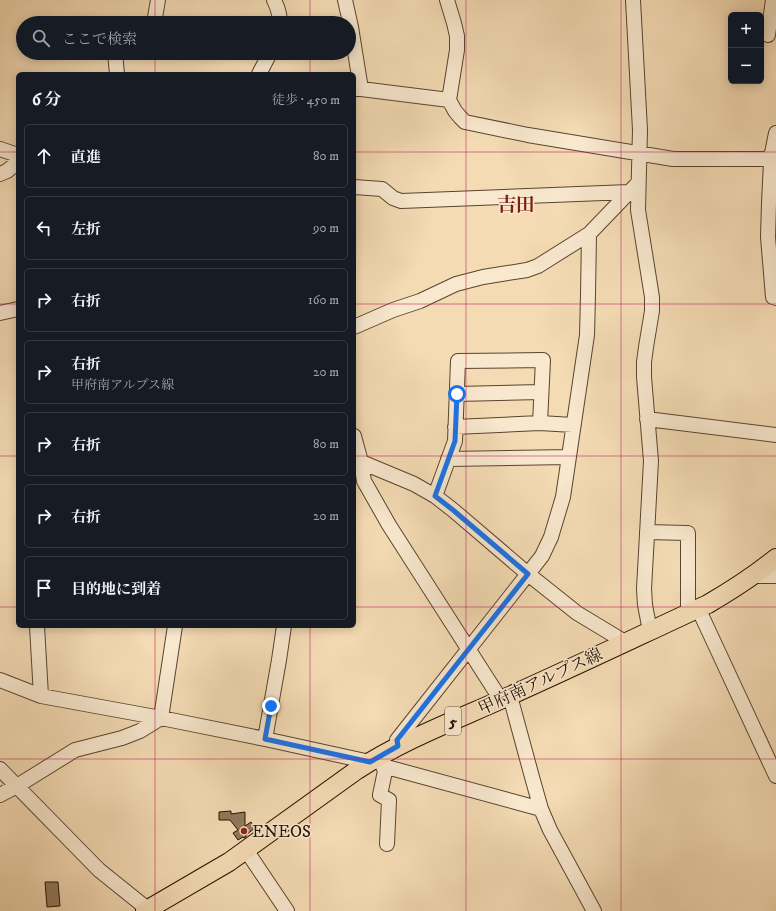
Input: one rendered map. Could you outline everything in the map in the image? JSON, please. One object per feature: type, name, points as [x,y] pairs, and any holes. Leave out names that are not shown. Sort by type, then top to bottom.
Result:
[{"type":"main road","name":"甲府南アルプス線","points":[[148,910],[229,862],[398,746],[694,610],[726,593],[776,558]]},
{"type":"street","points":[[155,16],[158,0]]},
{"type":"street","points":[[274,0],[280,16]]},
{"type":"street","points":[[345,0],[349,16]]},
{"type":"street","points":[[447,0],[457,36],[457,50],[449,100],[455,111],[465,122],[528,135],[673,159],[772,162]]},
{"type":"street","points":[[633,0],[640,130],[639,153],[634,187],[652,297],[652,311],[644,362],[651,461],[644,589],[645,605],[650,631]]},
{"type":"street","points":[[768,35],[774,0]]},
{"type":"street","points":[[116,60],[117,72]]},
{"type":"street","points":[[260,72],[266,60]]},
{"type":"street","points":[[355,60],[358,89],[449,100]]},
{"type":"street","points":[[776,132],[772,152],[768,237],[773,297],[776,298]]},
{"type":"street","points":[[0,149],[16,154]]},
{"type":"street","points":[[0,174],[7,171],[16,164]]},
{"type":"street","points":[[356,187],[382,189],[393,198],[400,201],[634,187]]},
{"type":"street","points":[[356,325],[420,301],[456,284],[483,277],[527,270],[538,266],[588,234],[634,187]]},
{"type":"street","points":[[398,746],[397,740],[542,556],[551,537],[563,497],[587,335],[588,234]]},
{"type":"street","points":[[0,314],[16,310]]},
{"type":"street","points":[[435,496],[455,441],[458,361],[542,360],[540,423]]},
{"type":"street","points":[[457,394],[541,392]]},
{"type":"street","points":[[647,419],[776,434]]},
{"type":"street","points":[[455,427],[540,423],[573,425]]},
{"type":"street","points":[[448,459],[568,457]]},
{"type":"street","points":[[357,460],[414,484],[435,496],[577,613],[625,642]]},
{"type":"street","points":[[357,460],[364,481],[389,525],[469,649],[505,698],[530,770],[541,809],[550,830],[594,911]]},
{"type":"street","points":[[647,532],[688,533],[688,605],[694,610],[776,776]]},
{"type":"street","points":[[752,576],[776,576]]},
{"type":"street","points":[[38,628],[41,696]]},
{"type":"street","points":[[162,718],[176,628]]},
{"type":"street","points":[[265,739],[284,628]]},
{"type":"street","points":[[0,680],[41,696],[162,718],[377,761],[541,809]]},
{"type":"street","points":[[0,795],[75,750],[122,738],[140,731],[162,718]]},
{"type":"street","points":[[377,761],[384,771],[380,795],[389,800],[387,844]]},
{"type":"street","points":[[0,769],[99,870],[148,910]]},
{"type":"street","points":[[246,850],[287,911]]},
{"type":"building","points":[[231,811],[231,814],[245,812],[245,826],[251,822],[255,828],[246,835],[246,837],[238,840],[233,833],[238,830],[230,820],[219,820],[219,812]]},
{"type":"building","points":[[45,882],[58,882],[60,906],[47,907]]},
{"type":"place","name":"ENEOS","points":[[244,831]]},
{"type":"district","name":"吉田","points":[[516,204]]},
{"type":"route","points":[[271,706],[265,739],[370,762],[398,746],[397,740],[528,574],[435,496],[455,441],[457,394]]}]
